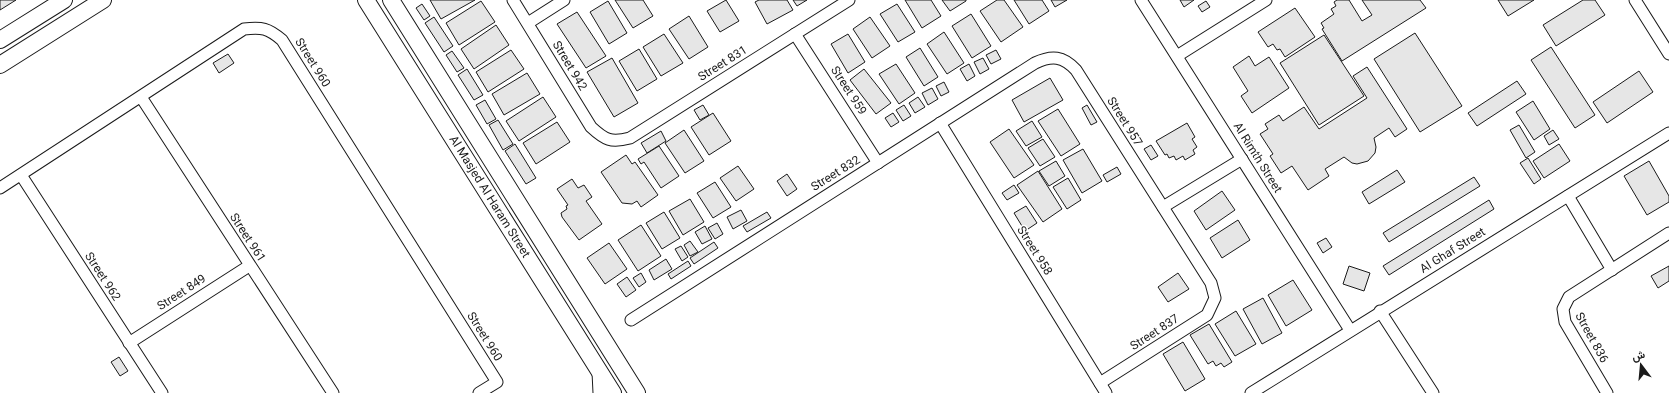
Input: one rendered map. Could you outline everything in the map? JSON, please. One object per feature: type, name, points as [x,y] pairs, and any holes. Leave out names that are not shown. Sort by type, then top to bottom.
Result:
[{"type":"street","points":[[0,40],[64,0]]},
{"type":"street","points":[[0,65],[103,0]]},
{"type":"street","name":"Al Masjed Al Haram Street","points":[[366,0],[613,393]]},
{"type":"street","name":"Al Masjed Al Haram Street","points":[[391,0],[637,393]]},
{"type":"street","name":"Street 942","points":[[514,0],[591,127],[600,136],[608,140]]},
{"type":"street","points":[[528,23],[564,0]]},
{"type":"street","name":"Street 831","points":[[608,140],[619,141],[630,138],[849,0]]},
{"type":"street","name":"Al Rimth Street","points":[[1141,0],[1350,330]]},
{"type":"street","points":[[1177,56],[1266,0]]},
{"type":"street","points":[[1635,0],[1669,54]]},
{"type":"street","name":"Street 960","points":[[0,188],[244,29],[260,27],[272,31],[282,40],[497,382],[479,393]]},
{"type":"street","name":"Street 959","points":[[795,34],[878,163]]},
{"type":"street","name":"Street 832","points":[[631,320],[1035,63],[1046,58],[1058,58]]},
{"type":"street","name":"Street 957","points":[[1058,58],[1068,61],[1076,70],[1211,283],[1215,298]]},
{"type":"street","name":"Street 961","points":[[140,97],[333,393]]},
{"type":"street","name":"Street 958","points":[[940,123],[1103,388]]},
{"type":"street","name":"Al Ghaf Street","points":[[1251,393],[1265,389],[1350,330],[1669,133]]},
{"type":"street","points":[[1163,207],[1242,159]]},
{"type":"street","name":"Street 962","points":[[21,175],[162,393]]},
{"type":"street","points":[[1568,196],[1612,270]]},
{"type":"street","name":"Street 836","points":[[1607,393],[1564,322],[1563,309],[1569,297],[1669,233]]},
{"type":"street","name":"Street 849","points":[[129,343],[249,266]]},
{"type":"street","name":"Street 837","points":[[1103,388],[1207,315],[1215,298]]},
{"type":"street","points":[[1380,311],[1433,393]]},
{"type":"street","points":[[597,368],[599,393]]},
{"type":"building","points":[[0,0],[16,0],[0,10]]},
{"type":"building","points":[[430,0],[475,0],[441,19]]},
{"type":"building","points":[[615,0],[643,0],[653,16],[633,28]]},
{"type":"building","points":[[726,0],[739,21],[720,32],[707,11]]},
{"type":"building","points":[[759,0],[787,0],[793,10],[767,24],[755,2]]},
{"type":"building","points":[[793,0],[807,0],[797,6]]},
{"type":"building","points":[[905,0],[931,0],[941,16],[922,28]]},
{"type":"building","points":[[942,0],[966,0],[966,1],[950,11]]},
{"type":"building","points":[[997,0],[1004,0],[1023,27],[1001,42],[980,11]]},
{"type":"building","points":[[1014,0],[1042,0],[1049,11],[1029,24]]},
{"type":"building","points":[[1051,0],[1067,0],[1055,7]]},
{"type":"building","points":[[1180,0],[1194,0],[1184,7]]},
{"type":"building","points":[[1337,0],[1349,0],[1362,21],[1372,15],[1362,0],[1420,0],[1426,8],[1342,61],[1322,29],[1324,28],[1321,23],[1334,14],[1331,9],[1336,6],[1334,2]]},
{"type":"building","points":[[1498,0],[1534,0],[1508,16]]},
{"type":"building","points":[[1583,0],[1595,0],[1605,15],[1556,46],[1543,25]]},
{"type":"building","points":[[481,1],[495,22],[459,45],[446,23]]},
{"type":"building","points":[[608,1],[627,33],[609,44],[590,12]]},
{"type":"building","points":[[1206,1],[1210,7],[1202,12],[1198,6]]},
{"type":"building","points":[[422,4],[430,16],[424,20],[416,8]]},
{"type":"building","points":[[897,4],[915,32],[898,42],[880,14]]},
{"type":"building","points":[[1295,8],[1315,37],[1285,57],[1280,49],[1277,50],[1273,44],[1268,47],[1258,32]]},
{"type":"building","points":[[577,12],[606,56],[586,68],[557,24]]},
{"type":"building","points":[[971,14],[991,46],[972,58],[952,26]]},
{"type":"building","points":[[689,16],[708,47],[689,59],[669,29]]},
{"type":"building","points":[[434,17],[453,46],[444,52],[425,23]]},
{"type":"building","points":[[870,17],[890,46],[872,58],[853,29]]},
{"type":"building","points":[[496,25],[509,45],[474,69],[461,49]]},
{"type":"building","points":[[944,32],[964,63],[947,74],[927,44]]},
{"type":"building","points":[[1415,33],[1462,106],[1420,132],[1374,59]]},
{"type":"building","points":[[664,34],[683,63],[661,76],[643,47]]},
{"type":"building","points":[[848,34],[865,62],[848,73],[831,44]]},
{"type":"building","points":[[1324,35],[1364,96],[1319,125],[1280,63]]},
{"type":"building","points":[[1551,47],[1595,115],[1575,128],[1531,60]]},
{"type":"building","points":[[920,48],[938,77],[924,86],[906,57]]},
{"type":"building","points":[[639,49],[657,79],[637,91],[619,61]]},
{"type":"building","points":[[511,50],[524,69],[488,92],[476,72]]},
{"type":"building","points":[[996,50],[1001,59],[991,64],[986,55]]},
{"type":"building","points":[[452,51],[464,68],[457,72],[446,55]]},
{"type":"building","points":[[228,54],[234,63],[219,73],[213,63]]},
{"type":"building","points":[[1249,56],[1255,66],[1269,57],[1289,88],[1252,113],[1241,96],[1248,91],[1233,67]]},
{"type":"building","points":[[612,58],[638,103],[614,117],[587,72]]},
{"type":"building","points":[[983,58],[989,69],[980,74],[974,62]]},
{"type":"building","points":[[896,64],[915,93],[899,104],[879,74]]},
{"type":"building","points":[[969,64],[975,76],[967,81],[960,69]]},
{"type":"building","points":[[1367,67],[1407,129],[1395,137],[1389,128],[1374,138],[1376,147],[1375,153],[1368,161],[1357,164],[1352,163],[1344,157],[1325,169],[1329,176],[1308,190],[1292,166],[1281,173],[1270,156],[1273,154],[1260,134],[1268,129],[1265,124],[1279,115],[1283,121],[1304,107],[1319,129],[1367,98],[1353,76]]},
{"type":"building","points":[[467,69],[483,95],[474,100],[458,75]]},
{"type":"building","points":[[864,69],[891,103],[876,114],[850,80]]},
{"type":"building","points":[[1639,71],[1653,92],[1607,123],[1593,102]]},
{"type":"building","points":[[527,73],[540,94],[504,115],[492,94]]},
{"type":"building","points":[[1050,78],[1063,100],[1024,122],[1012,100]]},
{"type":"building","points":[[1517,81],[1526,94],[1477,126],[1468,113]]},
{"type":"building","points":[[944,82],[949,92],[941,96],[936,86]]},
{"type":"building","points":[[932,88],[938,99],[928,105],[922,93]]},
{"type":"building","points":[[543,97],[556,117],[519,141],[506,121]]},
{"type":"building","points":[[918,97],[925,107],[915,113],[909,103]]},
{"type":"building","points":[[485,100],[496,119],[487,124],[476,105]]},
{"type":"building","points":[[1533,101],[1550,129],[1534,140],[1516,112]]},
{"type":"building","points":[[703,105],[709,115],[700,120],[694,110]]},
{"type":"building","points":[[904,105],[911,116],[903,121],[896,110]]},
{"type":"building","points":[[1087,105],[1097,122],[1091,125],[1082,108]]},
{"type":"building","points":[[1058,109],[1080,144],[1061,156],[1038,121]]},
{"type":"building","points":[[713,113],[731,141],[709,155],[691,127]]},
{"type":"building","points":[[893,113],[899,122],[891,127],[885,118]]},
{"type":"building","points":[[498,120],[513,144],[503,150],[489,125]]},
{"type":"building","points":[[1032,121],[1042,137],[1026,146],[1016,131]]},
{"type":"building","points":[[557,122],[570,142],[536,164],[523,143]]},
{"type":"building","points":[[1187,123],[1195,137],[1192,139],[1197,147],[1193,150],[1195,154],[1185,160],[1183,156],[1176,160],[1174,156],[1169,158],[1167,154],[1165,155],[1156,141]]},
{"type":"building","points":[[1519,125],[1535,152],[1526,158],[1510,130]]},
{"type":"building","points":[[1009,129],[1034,165],[1014,178],[990,142]]},
{"type":"building","points":[[684,130],[704,161],[685,173],[665,143]]},
{"type":"building","points":[[1553,130],[1559,139],[1549,145],[1544,136]]},
{"type":"building","points":[[661,131],[666,141],[647,153],[641,143]]},
{"type":"building","points":[[1043,139],[1055,157],[1040,166],[1028,148]]},
{"type":"building","points":[[515,144],[536,178],[526,184],[505,151]]},
{"type":"building","points":[[1559,144],[1570,161],[1544,178],[1533,161]]},
{"type":"building","points":[[1151,145],[1158,156],[1151,160],[1144,149]]},
{"type":"building","points":[[659,146],[679,176],[661,188],[644,162],[641,164],[638,159]]},
{"type":"building","points":[[1083,149],[1102,181],[1082,193],[1063,160]]},
{"type":"building","points":[[626,155],[632,164],[635,162],[658,195],[641,207],[637,201],[632,204],[622,203],[601,172]]},
{"type":"building","points":[[1528,158],[1541,179],[1534,184],[1520,163]]},
{"type":"building","points":[[1056,161],[1065,176],[1049,186],[1039,171]]},
{"type":"building","points":[[1649,161],[1669,196],[1669,202],[1647,215],[1624,176]]},
{"type":"building","points":[[738,166],[754,189],[736,201],[720,178]]},
{"type":"building","points":[[1117,167],[1121,174],[1107,182],[1103,175]]},
{"type":"building","points":[[1397,170],[1405,182],[1369,204],[1362,192]]},
{"type":"building","points":[[1038,171],[1062,209],[1043,222],[1017,185]]},
{"type":"building","points":[[787,174],[797,189],[787,196],[777,181]]},
{"type":"building","points":[[1474,177],[1480,186],[1389,242],[1383,233]]},
{"type":"building","points":[[1068,178],[1081,200],[1067,209],[1053,187]]},
{"type":"building","points":[[572,179],[578,188],[584,185],[592,197],[586,201],[602,224],[579,240],[562,217],[561,213],[567,209],[566,206],[568,205],[557,189]]},
{"type":"building","points":[[715,182],[731,207],[713,218],[697,193]]},
{"type":"building","points":[[1014,185],[1019,193],[1007,200],[1002,193]]},
{"type":"building","points":[[1222,191],[1235,210],[1206,230],[1194,211]]},
{"type":"building","points":[[690,199],[704,222],[683,235],[669,211]]},
{"type":"building","points":[[1489,200],[1494,209],[1389,275],[1383,266]]},
{"type":"building","points":[[1026,206],[1037,223],[1025,231],[1014,213]]},
{"type":"building","points":[[741,210],[747,221],[733,229],[727,217]]},
{"type":"building","points":[[664,212],[680,238],[662,249],[646,223]]},
{"type":"building","points":[[767,212],[771,218],[747,232],[743,226]]},
{"type":"building","points":[[1238,220],[1250,240],[1222,258],[1210,238]]},
{"type":"building","points":[[717,223],[723,234],[715,239],[708,228]]},
{"type":"building","points":[[641,225],[661,256],[638,271],[618,240]]},
{"type":"building","points":[[705,226],[712,239],[702,244],[695,232]]},
{"type":"building","points":[[1326,238],[1332,247],[1323,253],[1317,243]]},
{"type":"building","points":[[690,241],[698,252],[690,256],[684,245]]},
{"type":"building","points":[[714,242],[718,248],[694,264],[690,258]]},
{"type":"building","points":[[609,243],[627,269],[605,284],[587,258]]},
{"type":"building","points":[[681,246],[688,257],[682,261],[675,249]]},
{"type":"building","points":[[666,259],[672,269],[654,280],[649,270]]},
{"type":"building","points":[[688,261],[691,266],[671,279],[668,274]]},
{"type":"building","points":[[1349,266],[1370,273],[1364,291],[1343,284]]},
{"type":"building","points":[[1669,266],[1669,281],[1658,288],[1651,276]]},
{"type":"building","points":[[641,273],[646,282],[639,287],[633,278]]},
{"type":"building","points":[[1178,273],[1189,289],[1168,302],[1158,287]]},
{"type":"building","points":[[627,277],[636,290],[626,297],[617,284]]},
{"type":"building","points":[[1293,280],[1312,310],[1286,326],[1268,295]]},
{"type":"building","points":[[1263,298],[1282,333],[1262,344],[1243,309]]},
{"type":"building","points":[[1236,311],[1256,344],[1235,356],[1215,324]]},
{"type":"building","points":[[1209,324],[1232,362],[1224,367],[1221,363],[1216,366],[1213,361],[1208,364],[1190,335]]},
{"type":"building","points":[[1183,342],[1205,379],[1185,391],[1163,354]]},
{"type":"building","points":[[119,357],[128,371],[120,376],[111,362]]}]
